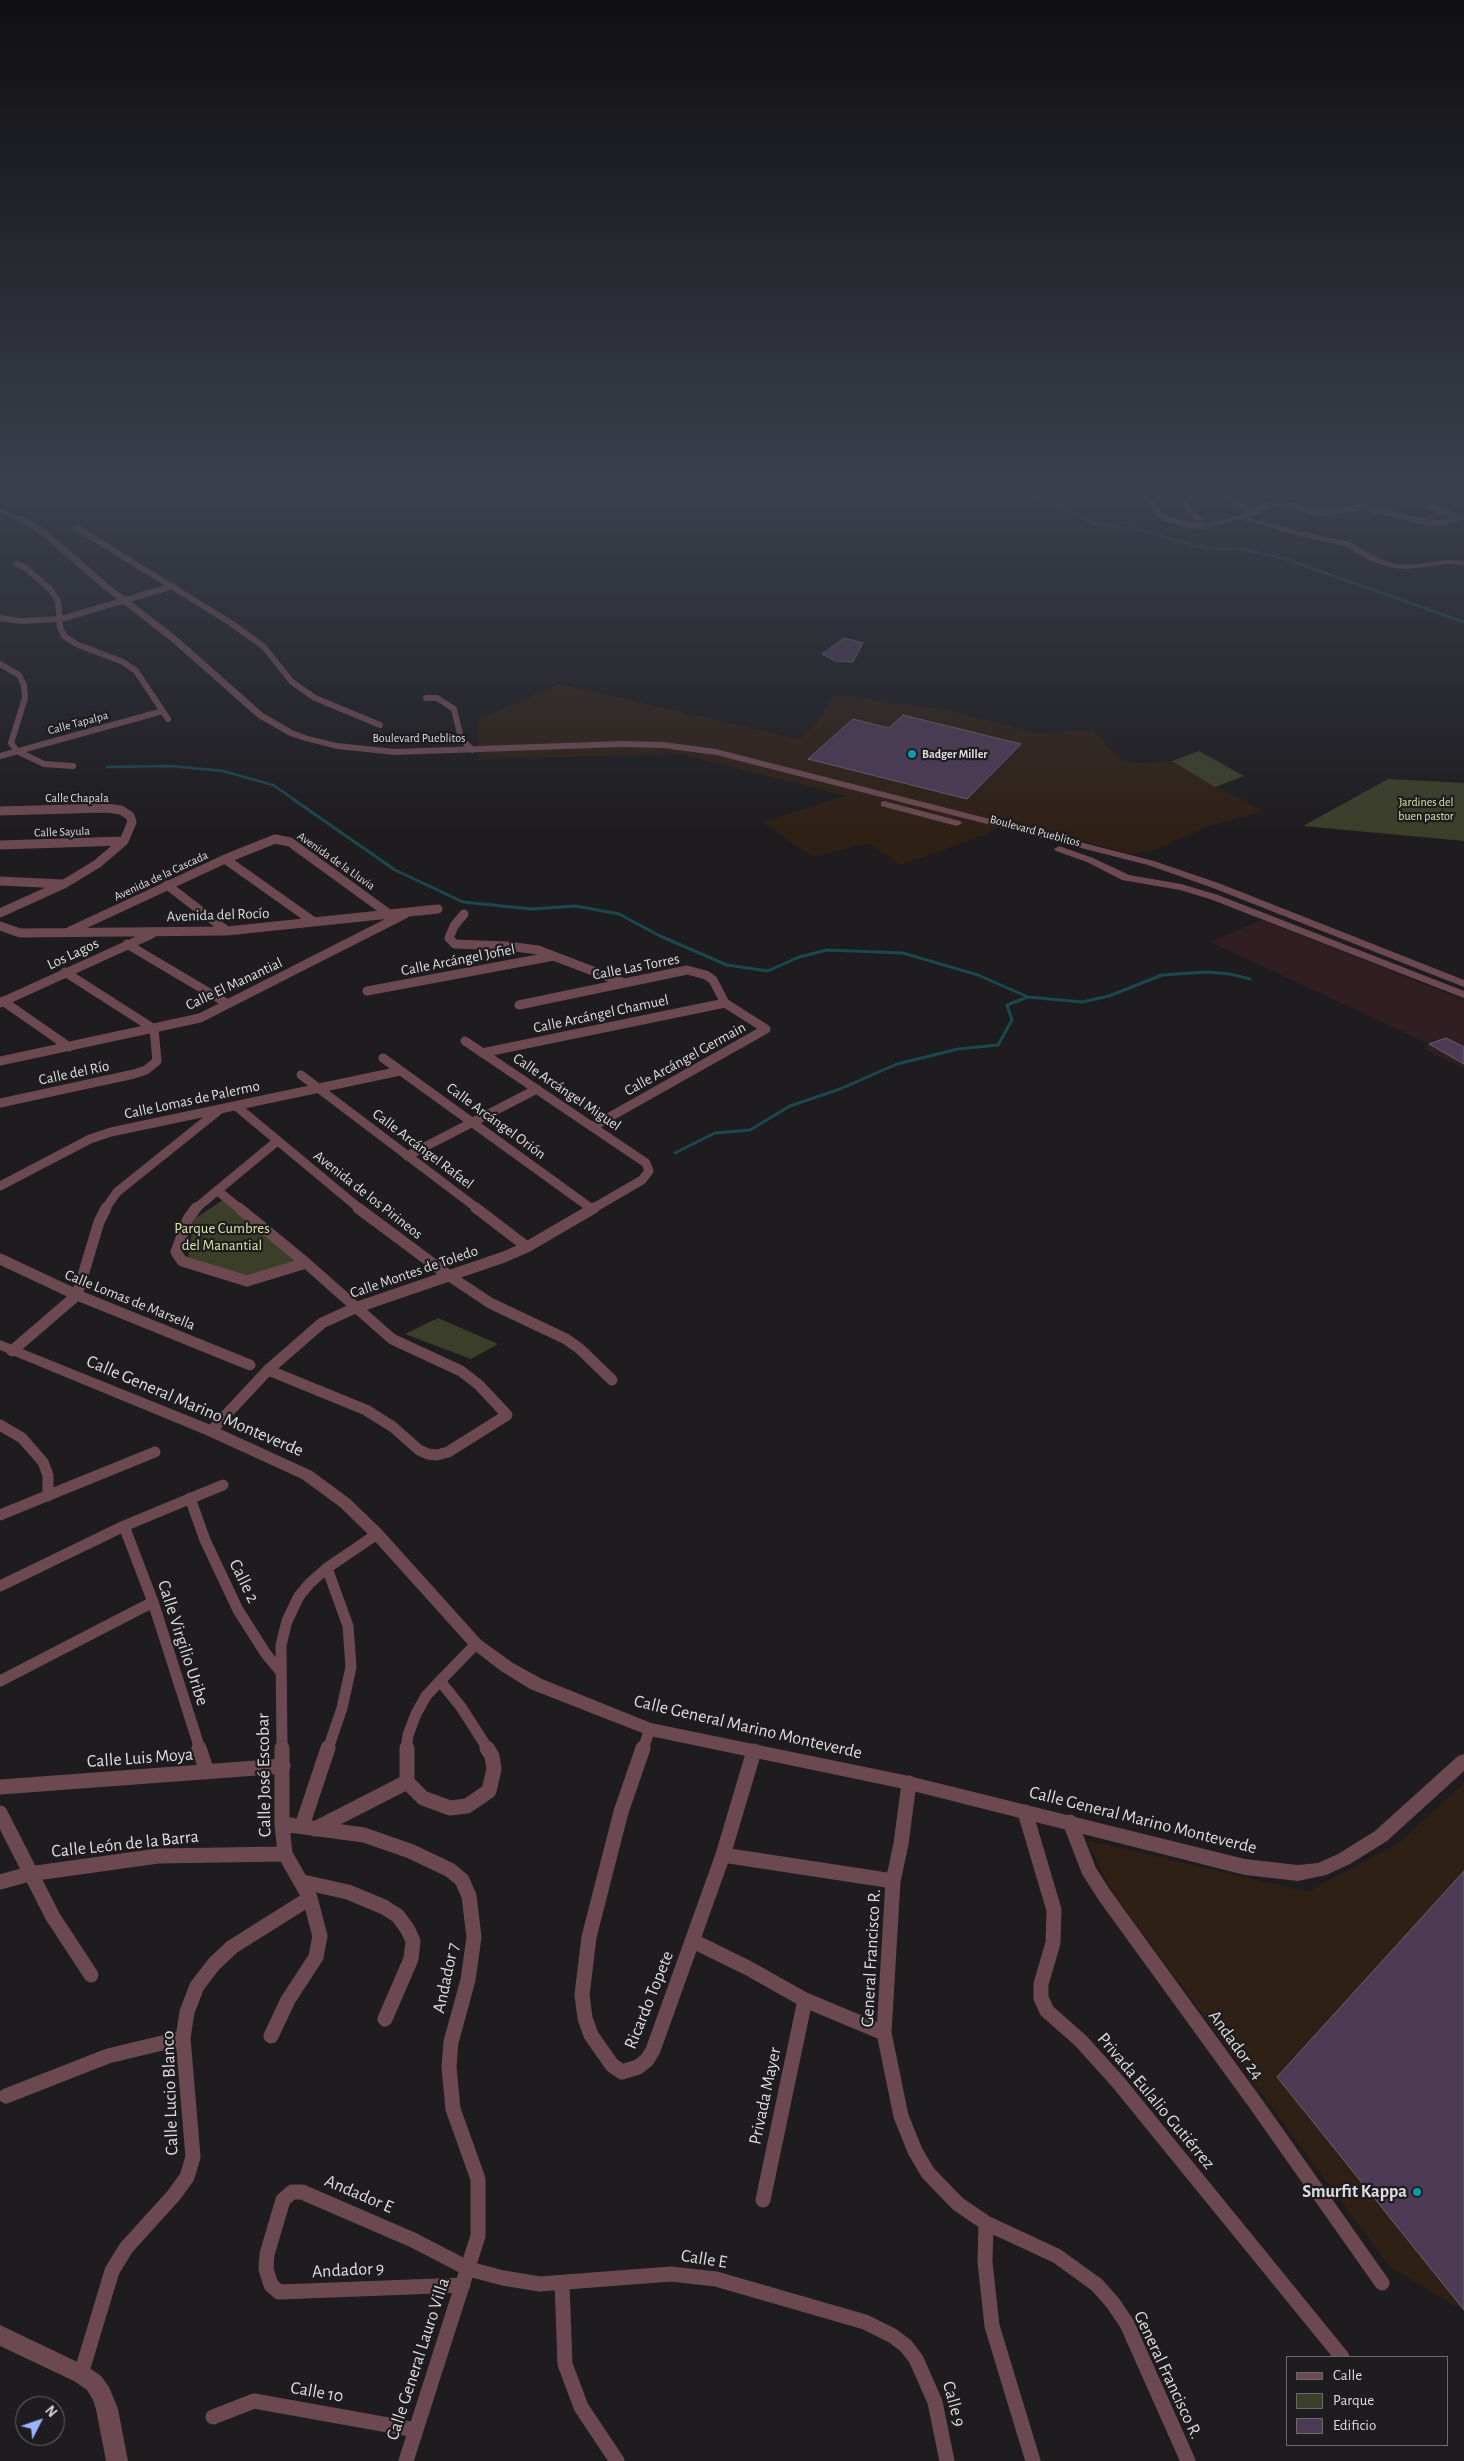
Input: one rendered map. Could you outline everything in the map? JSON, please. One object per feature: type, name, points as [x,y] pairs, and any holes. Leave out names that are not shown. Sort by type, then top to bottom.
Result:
[{"type":"street","points":[[59,605],[60,627],[64,636],[76,644],[122,662],[136,671],[168,719]]},
{"type":"street","points":[[0,618],[20,621],[42,619],[99,605]]},
{"type":"street","name":"Boulevard Pueblitos","points":[[131,605],[260,715],[291,733],[337,746],[372,751],[472,750],[580,744],[664,745],[716,752],[765,765],[772,773],[1140,861],[1217,886],[1464,984]]},
{"type":"street","points":[[203,605],[264,647],[292,682],[314,698],[380,725]]},
{"type":"street","points":[[0,664],[18,675],[24,686],[25,698],[13,731],[11,743],[17,751],[44,764],[73,766]]},
{"type":"street","points":[[426,698],[437,698],[454,709],[461,738],[472,750]]},
{"type":"street","name":"Calle Tapalpa","points":[[0,756],[163,711]]},
{"type":"street","name":"Calle Chapala","points":[[0,811],[106,808],[121,810],[130,816],[132,822],[124,841]]},
{"type":"street","name":"Boulevard Pueblitos","points":[[932,812],[1075,854],[1112,872],[1138,881],[1195,891],[1464,995]]},
{"type":"street","name":"Avenida de la Lluvia","points":[[267,841],[281,839],[290,842],[389,914]]},
{"type":"street","points":[[0,913],[64,884],[97,864],[124,841]]},
{"type":"street","name":"Calle Sayula","points":[[0,845],[124,841]]},
{"type":"street","name":"Avenida de la Cascada","points":[[66,932],[267,841]]},
{"type":"street","points":[[224,859],[314,922]]},
{"type":"street","points":[[1112,872],[1140,861]]},
{"type":"street","points":[[0,882],[64,884]]},
{"type":"street","points":[[167,885],[227,930]]},
{"type":"street","name":"Avenida del Rocío","points":[[0,926],[12,932],[20,933],[227,930],[438,909]]},
{"type":"street","name":"Calle El Manantial","points":[[0,1061],[200,1018],[410,912]]},
{"type":"street","points":[[464,914],[454,926],[449,938],[455,944],[507,946],[538,950],[624,983]]},
{"type":"street","name":"Los Lagos","points":[[1,1002],[157,931]]},
{"type":"street","points":[[127,944],[228,1004]]},
{"type":"street","name":"Calle Arcángel Jofiel","points":[[368,991],[555,955]]},
{"type":"street","points":[[1382,964],[1393,961],[1391,955]]},
{"type":"street","name":"Calle Las Torres","points":[[518,1005],[687,970],[713,980],[725,1003]]},
{"type":"street","points":[[65,972],[154,1029]]},
{"type":"street","points":[[1432,983],[1427,976],[1441,975]]},
{"type":"street","points":[[1,1002],[69,1047]]},
{"type":"street","name":"Calle Arcángel Germain","points":[[592,1126],[766,1029],[725,1003]]},
{"type":"street","name":"Calle Arcángel Chamuel","points":[[482,1052],[725,1003]]},
{"type":"street","name":"Calle del Río","points":[[0,1103],[134,1074],[154,1066],[158,1058],[154,1029]]},
{"type":"street","name":"Calle Arcángel Miguel","points":[[465,1041],[646,1163],[649,1171]]},
{"type":"street","name":"Calle Arcángel Orión","points":[[383,1058],[592,1209]]},
{"type":"street","name":"Calle Lomas de Palermo","points":[[0,1186],[90,1139],[142,1125],[400,1071]]},
{"type":"street","name":"Calle Arcángel Rafael","points":[[301,1075],[527,1246]]},
{"type":"street","points":[[407,1156],[537,1089]]},
{"type":"street","name":"Avenida de los Pirineos","points":[[236,1106],[276,1142],[350,1202],[448,1275],[490,1303],[566,1339],[580,1349],[612,1380]]},
{"type":"street","points":[[6,1348],[77,1295],[93,1239],[108,1203],[128,1182],[219,1110]]},
{"type":"street","points":[[276,1142],[194,1210],[188,1219],[176,1252],[182,1261],[247,1281],[306,1263]]},
{"type":"street","name":"Calle Montes de Toledo","points":[[210,1431],[268,1370],[322,1323],[355,1308],[504,1257],[527,1246],[642,1180],[649,1171]]},
{"type":"street","points":[[218,1191],[306,1263],[392,1339],[461,1371],[479,1385],[507,1415],[452,1450],[437,1455],[428,1454],[419,1450],[393,1427],[366,1410],[268,1370]]},
{"type":"street","name":"Calle Lomas de Marsella","points":[[0,1259],[77,1295],[250,1365]]},
{"type":"street","name":"Calle General Marino Monteverde","points":[[6,1348],[280,1461],[326,1487],[378,1534],[476,1644],[507,1667],[536,1684],[586,1705],[650,1728],[909,1783],[1245,1867],[1298,1873],[1320,1870],[1344,1860],[1381,1836],[1464,1761]]},
{"type":"street","points":[[0,1425],[22,1438],[43,1462],[48,1475],[48,1496]]},
{"type":"street","points":[[0,1515],[155,1452]]},
{"type":"street","points":[[0,1586],[124,1526],[223,1485]]},
{"type":"street","name":"Calle 2","points":[[190,1498],[205,1540],[238,1610],[266,1654],[281,1672]]},
{"type":"street","name":"Calle Virgilio Uribe","points":[[124,1526],[153,1602],[207,1772]]},
{"type":"street","name":"Calle José Escobar","points":[[271,2036],[288,2000],[316,1957],[320,1936],[310,1898],[303,1882],[285,1854],[282,1824],[281,1644],[287,1621],[299,1596],[327,1568],[378,1534]]},
{"type":"street","points":[[309,1827],[342,1708],[351,1667],[348,1626],[327,1568]]},
{"type":"street","points":[[0,1681],[153,1602]]},
{"type":"street","points":[[440,1681],[461,1706],[492,1756],[494,1769],[489,1791],[467,1806],[450,1808],[436,1805],[423,1798],[408,1782],[405,1761],[408,1735],[416,1714],[426,1696],[440,1681],[476,1644]]},
{"type":"street","name":"Ricardo Topete","points":[[650,1728],[616,1831],[589,1937],[582,1995],[586,2018],[592,2035],[612,2064],[622,2072],[630,2072],[638,2067],[647,2060],[653,2050],[671,1995],[693,1941],[723,1855],[754,1751]]},
{"type":"street","name":"Calle Luis Moya","points":[[0,1787],[282,1766]]},
{"type":"street","points":[[309,1827],[408,1782]]},
{"type":"street","name":"General Francisco R.","points":[[909,1783],[901,1844],[893,1881],[884,2033],[901,2116],[915,2151],[940,2187],[958,2204],[986,2223],[1057,2256],[1098,2285],[1113,2302],[1127,2324],[1188,2461]]},
{"type":"street","name":"Privada Eulalio Gutiérrez","points":[[1025,1812],[1054,1910],[1053,1942],[1041,1984],[1041,1998],[1047,2011],[1081,2041],[1118,2082],[1341,2356]]},
{"type":"street","points":[[0,1813],[29,1874],[53,1917],[91,1976]]},
{"type":"street","name":"Andador 24","points":[[1070,1822],[1089,1871],[1105,1896],[1256,2104],[1382,2283]]},
{"type":"street","name":"Andador 7","points":[[282,1824],[364,1835],[435,1861],[462,1880],[469,1896],[474,1937],[468,1980],[451,2042],[449,2067],[453,2110],[478,2179],[478,2236],[469,2269]]},
{"type":"street","name":"Calle León de la Barra","points":[[0,1882],[29,1874],[158,1856],[285,1854]]},
{"type":"street","points":[[723,1855],[893,1881]]},
{"type":"street","points":[[303,1882],[348,1892],[384,1907],[398,1916],[408,1930],[413,1941],[411,1959],[385,2019]]},
{"type":"street","name":"Calle Lucio Blanco","points":[[81,2374],[112,2271],[126,2248],[174,2195],[187,2177],[193,2157],[183,2038],[187,2012],[198,1986],[214,1964],[254,1932],[310,1898]]},
{"type":"street","points":[[693,1941],[748,1968],[805,2000],[884,2033]]},
{"type":"street","name":"Privada Mayer","points":[[763,2200],[805,2000]]},
{"type":"street","points":[[6,2096],[108,2056],[183,2038]]},
{"type":"street","name":"Andador E","points":[[267,2254],[283,2200],[296,2191],[413,2240],[469,2269]]},
{"type":"street","points":[[986,2223],[985,2262],[992,2326],[1032,2461]]},
{"type":"street","name":"Andador 9","points":[[267,2254],[268,2278],[274,2289],[279,2292],[463,2285]]},
{"type":"street","name":"Calle E","points":[[469,2269],[503,2278],[540,2284],[671,2274],[716,2279],[826,2309],[865,2322],[893,2336],[906,2346],[916,2359]]},
{"type":"street","name":"Calle General Lauro Villa","points":[[406,2461],[469,2269]]},
{"type":"street","points":[[562,2283],[564,2364],[581,2407],[616,2461]]},
{"type":"street","points":[[0,2335],[81,2374],[94,2383],[102,2394],[117,2461]]},
{"type":"street","name":"Calle 9","points":[[916,2359],[935,2402],[947,2461]]},
{"type":"street","name":"Calle 10","points":[[213,2417],[254,2401],[416,2430]]},
{"type":"shaded area","points":[[559,684],[799,739],[819,720],[834,695],[947,710],[1037,733],[1093,730],[1121,760],[1138,763],[1172,761],[1199,751],[1244,776],[1216,787],[1265,811],[1212,825],[1155,850],[1132,854],[1007,821],[985,835],[900,865],[868,843],[813,857],[762,822],[846,796],[680,754],[479,759],[477,721]]},
{"type":"shaded area","points":[[1262,920],[1464,1000],[1464,1069],[1424,1049],[1429,1044],[1210,942]]},
{"type":"shaded area","points":[[1464,1783],[1464,2311],[1390,2267],[1112,1892],[1087,1840],[1307,1892],[1400,1842]]},
{"type":"green space","points":[[1199,751],[1244,776],[1215,787],[1172,761]]},
{"type":"green space","name":"Jardines del buen pastor","points":[[1388,779],[1464,783],[1464,841],[1303,826]]},
{"type":"green space","name":"Parque Cumbres del Manantial","points":[[223,1200],[299,1261],[250,1279],[188,1257],[194,1219]]},
{"type":"green space","points":[[438,1318],[498,1344],[471,1359],[405,1334]]},
{"type":"building","points":[[844,638],[863,643],[853,662],[835,661],[822,654]]},
{"type":"building","name":"Badger Miller","points":[[903,715],[1021,744],[967,799],[808,759],[853,719],[889,728]]},
{"type":"building","points":[[1446,1038],[1464,1047],[1464,1064],[1429,1044]]},
{"type":"building","name":"Smurfit Kappa","points":[[1464,1871],[1464,2310],[1277,2077]]},
{"type":"waterway","points":[[1415,605],[1464,622]]},
{"type":"waterway","points":[[107,767],[171,766],[223,771],[273,785],[295,800]]},
{"type":"waterway","points":[[293,799],[395,870],[463,902],[532,909],[576,906],[619,914],[660,936],[727,965],[768,971],[799,957],[827,950],[903,953],[978,975],[1028,997]]},
{"type":"waterway","points":[[1028,997],[1082,1002],[1109,996],[1162,975],[1206,972],[1230,974],[1250,979]]},
{"type":"waterway","points":[[675,1153],[715,1133],[750,1130],[790,1106],[840,1089],[897,1064],[958,1049],[998,1045],[1012,1020],[1007,1005],[1028,997]]},
{"type":"place","name":"Badger Miller","points":[[912,754]]},
{"type":"place","name":"Smurfit Kappa","points":[[1417,2192]]}]
